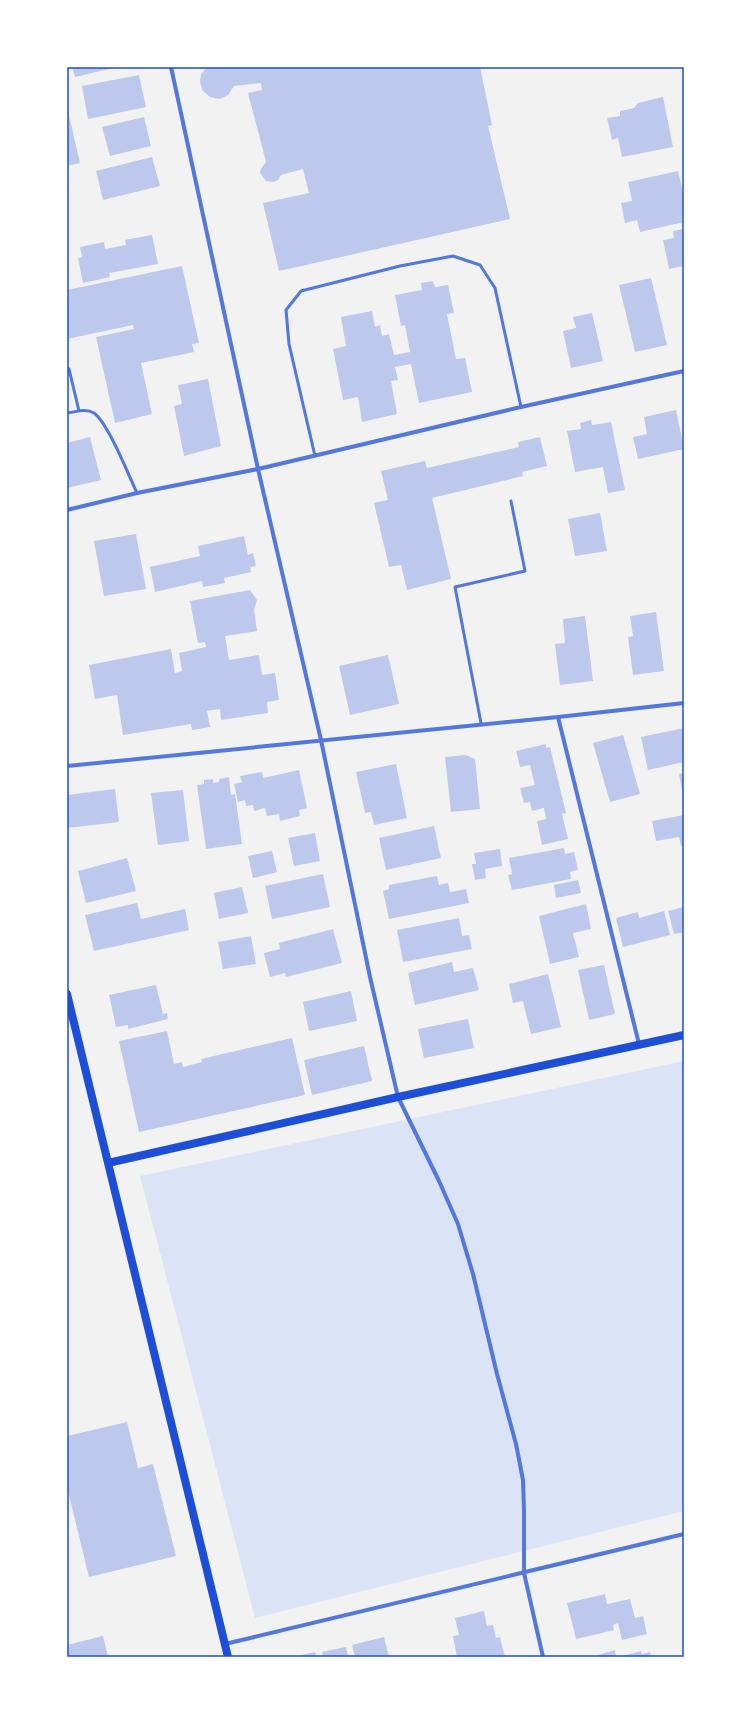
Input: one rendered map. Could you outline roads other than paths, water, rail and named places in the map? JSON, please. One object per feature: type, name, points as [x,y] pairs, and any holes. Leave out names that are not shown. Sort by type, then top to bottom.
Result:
[{"type":"main road","points":[[67,994],[228,1657]]},
{"type":"main road","points":[[108,1163],[398,1097],[684,1035]]},
{"type":"street","points":[[172,67],[258,469],[320,740],[370,977],[398,1097],[458,1224],[473,1274],[497,1374],[516,1444],[522,1480],[524,1511],[524,1573],[543,1657]]},
{"type":"street","points":[[67,510],[137,493],[258,469],[521,407],[684,371]]},
{"type":"street","points":[[67,766],[558,717],[684,702]]},
{"type":"street","points":[[558,717],[640,1045]]},
{"type":"street","points":[[225,1644],[684,1534]]},
{"type":"lane","points":[[315,456],[289,344],[286,310],[301,291],[400,266],[453,256],[480,265],[495,288],[521,407]]},
{"type":"lane","points":[[67,367],[69,369],[79,411]]},
{"type":"lane","points":[[67,413],[86,410],[95,414],[109,434],[137,493]]},
{"type":"lane","points":[[481,724],[455,587],[525,571],[511,501]]}]
